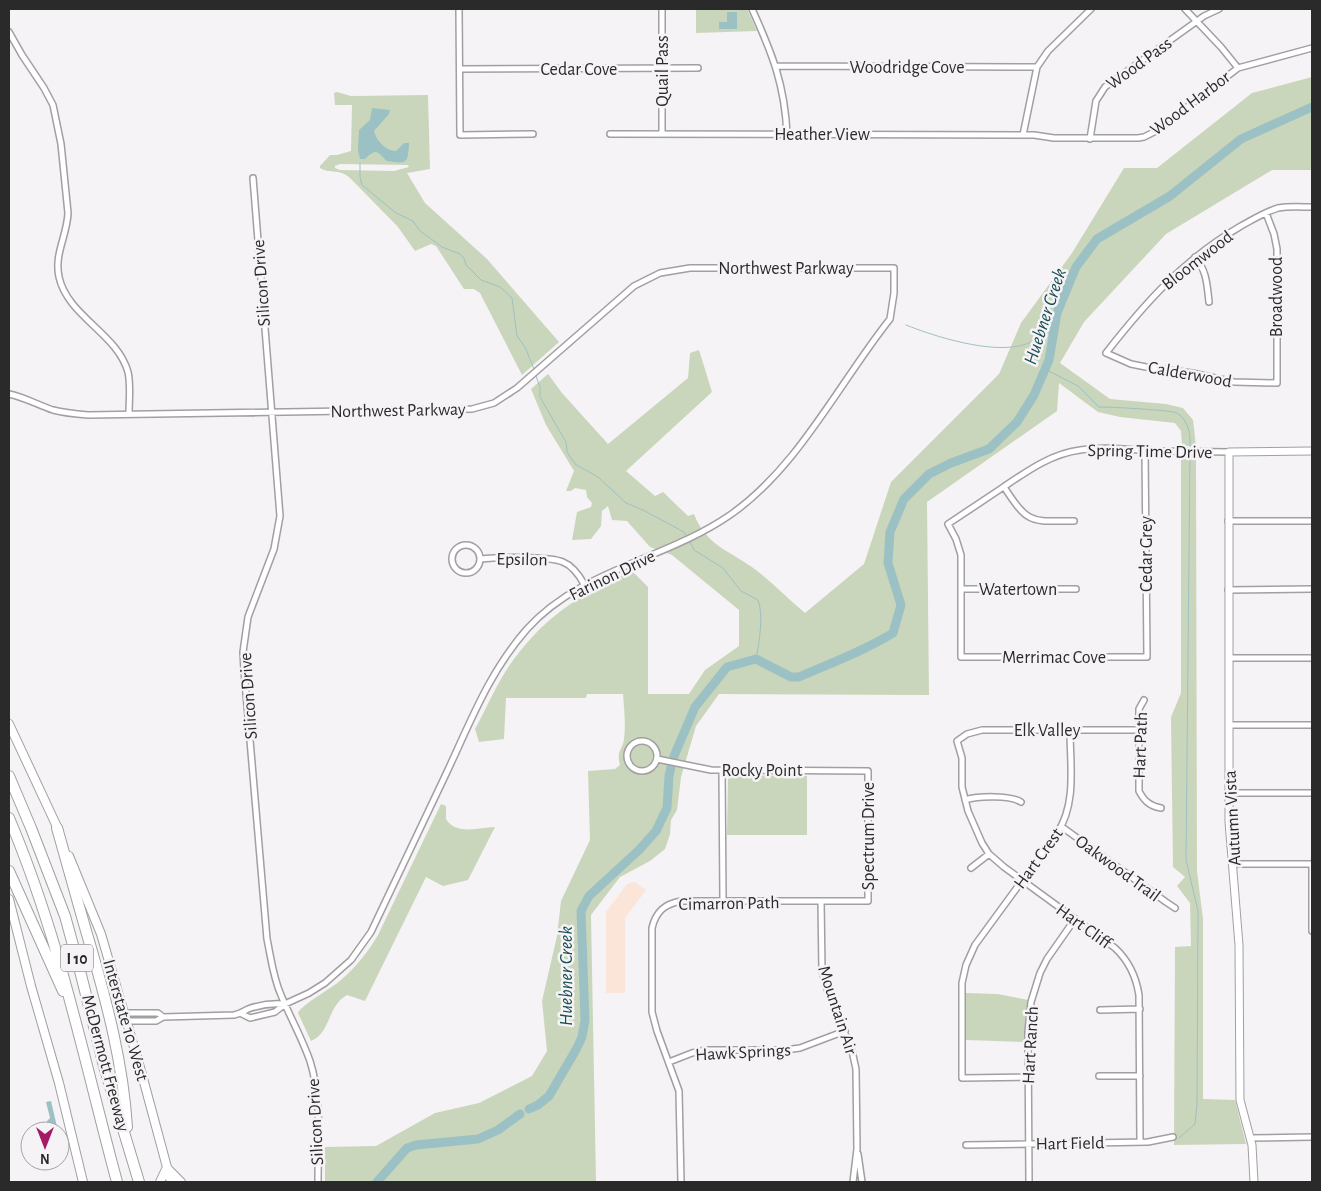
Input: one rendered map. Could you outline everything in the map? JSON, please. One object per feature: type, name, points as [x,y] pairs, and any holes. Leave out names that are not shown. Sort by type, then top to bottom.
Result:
[{"type":"highway","name":"McDermott Freeway","points":[[9,776],[65,916],[80,967],[104,1066],[139,1182]]},
{"type":"highway","name":"McDermott Freeway","points":[[9,818],[31,872],[63,972],[116,1178]]},
{"type":"highway","points":[[58,828],[101,980],[120,1058],[125,1092],[128,1145]]},
{"type":"highway","points":[[9,870],[79,1031]]},
{"type":"main road","name":"Interstate 10 West","points":[[9,724],[35,784],[58,828],[101,934],[127,1021],[170,1182]]},
{"type":"main road","points":[[9,900],[59,1084],[83,1182]]},
{"type":"main road","points":[[160,1182],[167,1167],[181,1182]]},
{"type":"street","points":[[459,9],[460,134],[532,134]]},
{"type":"street","name":"Quail Pass","points":[[662,9],[662,134]]},
{"type":"street","points":[[752,9],[776,66],[785,107],[787,134]]},
{"type":"street","points":[[1024,135],[1037,67],[1048,51],[1091,9]]},
{"type":"street","points":[[1185,9],[1238,68]]},
{"type":"street","name":"Wood Pass","points":[[1090,139],[1096,101],[1104,87],[1197,21],[1219,9]]},
{"type":"street","points":[[9,32],[50,98],[59,131],[68,213],[67,225],[58,256],[60,282],[73,306],[116,350],[122,359],[129,380],[129,414]]},
{"type":"street","name":"Wood Harbor","points":[[1034,135],[1054,138],[1090,139],[1138,138],[1152,134],[1238,68],[1312,48]]},
{"type":"street","name":"Woodridge Cove","points":[[776,66],[1037,67]]},
{"type":"street","name":"Cedar Cove","points":[[460,69],[698,68]]},
{"type":"street","name":"Heather View","points":[[610,134],[1034,135]]},
{"type":"street","name":"Silicon Drive","points":[[253,178],[280,516],[272,555],[248,617],[244,644],[244,670],[267,939],[274,977],[300,1036],[312,1073],[317,1113],[318,1182]]},
{"type":"street","name":"Bloomwood","points":[[1106,353],[1130,321],[1160,288],[1195,257],[1225,235],[1266,213],[1283,207],[1312,207]]},
{"type":"street","name":"Broadwood","points":[[1266,213],[1274,234],[1276,249],[1276,383]]},
{"type":"street","points":[[1195,257],[1204,270],[1207,279],[1208,302]]},
{"type":"street","name":"Northwest Parkway","points":[[9,394],[64,412],[86,415],[472,409],[494,403],[527,380],[634,286],[660,273],[690,268],[894,268]]},
{"type":"street","name":"Farinon Drive","points":[[127,1021],[156,1021],[163,1017],[242,1014],[250,1018],[263,1016],[275,1012],[285,1004],[325,983],[351,960],[371,932],[496,670],[528,628],[546,611],[584,584],[701,533],[740,508],[778,473],[890,319],[894,293],[894,268]]},
{"type":"street","name":"Calderwood","points":[[1106,353],[1131,364],[1146,367],[1192,373],[1234,382],[1276,383]]},
{"type":"street","name":"Spring Time Drive","points":[[961,589],[960,550],[948,524],[1044,461],[1067,452],[1091,449],[1185,452],[1312,451]]},
{"type":"street","name":"Cedar Grey","points":[[1145,451],[1147,657]]},
{"type":"street","name":"Autumn Vista","points":[[1228,452],[1229,822],[1239,945],[1240,1094],[1242,1112],[1253,1154],[1254,1182]]},
{"type":"street","points":[[1004,487],[1018,508],[1028,517],[1042,521],[1074,521]]},
{"type":"street","points":[[1228,521],[1312,521]]},
{"type":"street","name":"Epsilon","points":[[466,545],[476,549],[480,559],[476,569],[465,573],[455,569],[451,559],[456,549],[466,545]]},
{"type":"street","name":"Epsilon","points":[[480,559],[496,557],[556,560],[569,565],[577,572],[584,584]]},
{"type":"street","name":"Merrimac Cove","points":[[961,589],[961,657],[1147,657]]},
{"type":"street","name":"Watertown","points":[[961,589],[1076,589]]},
{"type":"street","points":[[1228,590],[1312,589]]},
{"type":"street","points":[[1229,658],[1312,658]]},
{"type":"street","name":"Hart Path","points":[[1144,700],[1139,709],[1139,791],[1144,800],[1149,804],[1161,808]]},
{"type":"street","points":[[1229,725],[1312,725]]},
{"type":"street","name":"Elk Valley","points":[[957,741],[968,734],[982,730],[1139,730]]},
{"type":"street","name":"Hart Crest","points":[[1028,1077],[962,1078],[962,983],[966,965],[975,945],[1062,827],[1069,807],[1070,730]]},
{"type":"street","points":[[645,741],[655,747],[657,759],[650,769],[639,771],[629,765],[626,753],[633,743],[645,741]]},
{"type":"street","name":"Hart Cliff","points":[[957,741],[961,750],[962,786],[965,800],[982,844],[989,854],[1109,943],[1126,959],[1136,980],[1140,1010],[1140,1142]]},
{"type":"street","name":"Rocky Point","points":[[657,759],[702,769],[722,771],[868,771]]},
{"type":"street","points":[[722,771],[723,900]]},
{"type":"street","name":"Spectrum Drive","points":[[868,771],[868,901]]},
{"type":"street","points":[[1229,793],[1312,793]]},
{"type":"street","points":[[965,800],[973,798],[1012,798],[1021,802]]},
{"type":"street","name":"Oakwood Trail","points":[[1062,827],[1175,908]]},
{"type":"street","points":[[971,868],[989,854]]},
{"type":"street","points":[[1233,864],[1312,864],[1312,931]]},
{"type":"street","name":"Cimarron Path","points":[[681,1182],[680,1091],[657,1031],[652,1012],[652,928],[655,918],[664,907],[672,902],[723,900],[868,901]]},
{"type":"street","name":"Mountain Air","points":[[821,901],[822,971],[827,989],[852,1050],[856,1069],[857,1149],[853,1182]]},
{"type":"street","name":"Hart Ranch","points":[[1029,1182],[1029,1017],[1035,987],[1047,959],[1075,919]]},
{"type":"street","points":[[970,941],[975,945]]},
{"type":"street","name":"Farinon Drive","points":[[242,1014],[248,1010],[274,1003],[285,1004]]},
{"type":"street","points":[[1100,1010],[1140,1010]]},
{"type":"street","name":"Farinon Drive","points":[[124,1013],[158,1012],[163,1017]]},
{"type":"street","name":"Hawk Springs","points":[[669,1062],[706,1050],[785,1050],[800,1048],[844,1032]]},
{"type":"street","points":[[1099,1076],[1140,1076]]},
{"type":"street","name":"Hart Field","points":[[966,1144],[1140,1142],[1173,1137]]},
{"type":"street","points":[[1250,1138],[1312,1137]]},
{"type":"street","name":"Mountain Air","points":[[857,1149],[862,1182]]},
{"type":"shaded area","points":[[635,882],[646,890],[625,918],[625,993],[606,993],[606,912],[627,884]]},
{"type":"green space","points":[[696,9],[747,9],[757,31],[696,33]]},
{"type":"green space","points":[[1312,77],[1312,170],[1272,170],[1166,234],[1084,322],[1060,363],[1110,399],[1166,404],[1183,408],[1193,420],[1196,446],[1182,446],[1181,431],[1175,423],[1120,417],[1098,412],[1059,383],[1057,411],[927,502],[929,695],[719,694],[696,726],[681,777],[677,810],[671,820],[670,834],[665,849],[650,861],[620,877],[591,915],[596,1182],[325,1182],[325,1147],[376,1146],[435,1113],[479,1103],[532,1076],[547,1051],[542,1001],[557,936],[561,901],[590,840],[588,771],[615,769],[620,765],[619,753],[623,743],[625,716],[623,694],[587,694],[586,698],[506,698],[504,739],[479,742],[475,729],[498,684],[514,659],[540,629],[567,606],[597,588],[632,571],[648,587],[648,694],[689,694],[705,670],[739,646],[739,610],[672,555],[650,547],[627,521],[612,520],[608,506],[602,511],[601,526],[591,539],[572,540],[577,512],[591,507],[592,503],[587,497],[586,490],[575,488],[571,491],[566,491],[574,471],[546,425],[531,389],[548,374],[562,393],[608,444],[688,378],[690,353],[699,350],[712,392],[626,471],[655,496],[663,492],[688,516],[694,514],[705,534],[712,541],[747,563],[805,613],[864,564],[891,482],[999,374],[1021,323],[1072,253],[1124,168],[1157,168],[1252,93]]},
{"type":"green space","points":[[337,92],[351,96],[428,95],[430,169],[407,173],[425,203],[487,259],[559,342],[522,375],[480,293],[474,289],[464,289],[436,246],[431,244],[415,251],[398,227],[350,178],[339,172],[320,168],[330,155],[351,151],[352,105],[335,105],[334,93]],"holes":[[[340,164],[408,165],[409,167],[394,171],[340,170],[335,168],[335,166]]]},
{"type":"green space","points":[[1181,459],[1196,459],[1197,871],[1203,919],[1203,1099],[1235,1100],[1246,1144],[1174,1145],[1175,947],[1191,946],[1190,903],[1177,886],[1185,877],[1173,867],[1171,717],[1181,693]]},
{"type":"green space","points":[[733,775],[807,776],[807,835],[727,835],[728,779]]},
{"type":"green space","points":[[441,804],[446,806],[446,819],[455,827],[468,829],[495,827],[468,880],[443,886],[426,877],[365,1001],[347,995],[336,1006],[322,1032],[311,1041],[298,1013],[305,1005],[336,984],[357,965],[370,947],[378,935]]},
{"type":"green space","points":[[966,993],[998,994],[1028,1000],[1024,1042],[966,1040]]},
{"type":"water","points":[[727,12],[737,12],[737,29],[719,29],[719,22],[727,22]]},
{"type":"water","points":[[372,108],[390,110],[389,114],[374,131],[382,144],[392,151],[396,151],[404,143],[409,143],[408,155],[405,161],[387,161],[377,152],[372,153],[365,159],[360,159],[358,151],[359,130],[370,120]]},
{"type":"water","points":[[51,1101],[56,1121],[47,1121],[50,1118],[46,1102]]},
{"type":"waterway","name":"Huebner Creek","points":[[674,756],[695,707],[727,667],[756,659],[791,677],[799,677],[859,651],[893,633],[901,605],[888,563],[890,532],[904,499],[929,474],[951,463],[989,449],[1017,422],[1034,395],[1049,360],[1057,313],[1076,267],[1097,239],[1170,196],[1241,139],[1312,107]]},
{"type":"waterway","points":[[360,163],[362,185],[396,213],[413,221],[419,230],[442,247],[460,254],[464,258],[466,265],[481,280],[500,287],[512,298],[517,336],[525,347],[534,369]]},
{"type":"waterway","points":[[906,325],[964,343],[995,347],[1023,345],[1055,329]]},
{"type":"waterway","points":[[1045,369],[1078,386],[1099,407],[1177,413],[1187,424],[1190,449]]},
{"type":"waterway","points":[[536,376],[540,387],[540,397],[566,442],[567,452],[575,464],[598,477],[626,503],[684,532],[687,537]]},
{"type":"waterway","points":[[1179,1138],[1195,1124],[1197,1104],[1198,911],[1186,860],[1190,453]]},
{"type":"waterway","points":[[689,540],[694,550],[723,568],[741,591],[758,600],[761,621],[756,659]]},
{"type":"waterway","name":"Huebner Creek","points":[[529,1109],[538,1105],[549,1096],[582,1037],[585,1020],[581,911],[589,896],[639,850],[656,831],[667,808],[671,767]]},
{"type":"waterway","name":"Huebner Creek","points":[[377,1182],[407,1148],[416,1145],[478,1139],[498,1130],[520,1114]]}]
